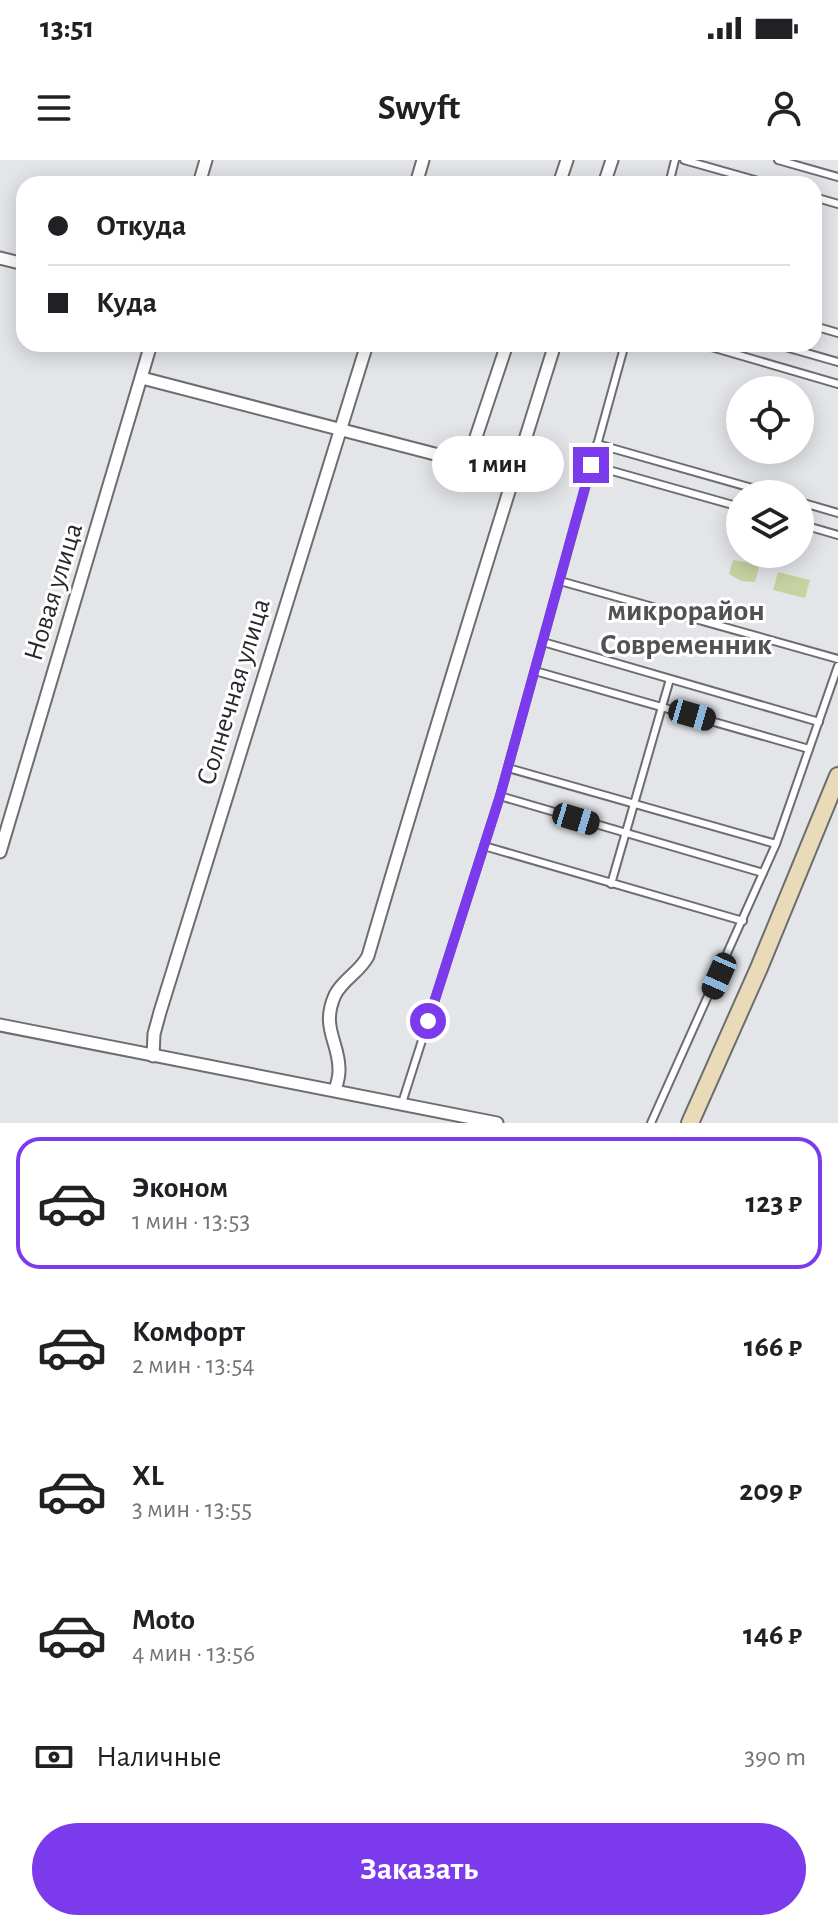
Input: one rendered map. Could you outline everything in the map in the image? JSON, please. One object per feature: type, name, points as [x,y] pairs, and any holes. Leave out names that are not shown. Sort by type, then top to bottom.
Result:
[{"type":"main road","points":[[690,1123],[759,968],[838,776]]},
{"type":"street","name":"Новая улица","points":[[0,852],[149,352]]},
{"type":"street","name":"Солнечная улица","points":[[153,1056],[154,1034],[160,1012],[365,352]]},
{"type":"street","points":[[142,378],[454,459],[466,457],[474,443],[504,352]]},
{"type":"street","points":[[335,1090],[340,1070],[331,1036],[330,1012],[342,984],[364,964],[368,956],[438,717],[553,352]]},
{"type":"street","points":[[0,1025],[497,1123]]},
{"type":"street","points":[[430,1123],[437,1110]]},
{"type":"lane","points":[[684,160],[741,176]]},
{"type":"lane","points":[[778,160],[838,177]]},
{"type":"lane","points":[[402,1103],[500,796],[623,352]]},
{"type":"lane","points":[[728,352],[838,384]]},
{"type":"lane","points":[[803,352],[838,362]]},
{"type":"lane","points":[[597,444],[726,481]]},
{"type":"lane","points":[[591,465],[726,503]]},
{"type":"lane","points":[[814,506],[838,513]]},
{"type":"lane","points":[[814,528],[838,535]]},
{"type":"lane","points":[[560,581],[838,659]]},
{"type":"lane","points":[[543,642],[819,722]]},
{"type":"lane","points":[[651,1123],[776,844],[838,666]]},
{"type":"lane","points":[[535,671],[809,749]]},
{"type":"lane","points":[[611,884],[670,679]]},
{"type":"lane","points":[[508,768],[776,844]]},
{"type":"lane","points":[[500,796],[763,873]]},
{"type":"lane","points":[[484,846],[743,921]]},
{"type":"green space","points":[[731,568],[759,568],[755,582],[741,581],[729,574]]},
{"type":"green space","points":[[778,572],[810,580],[805,598],[773,590]]},
{"type":"district","name":"микрорайон Современник","points":[[686,628]]},
{"type":"route","points":[[428,1021],[500,796],[591,465]]}]
